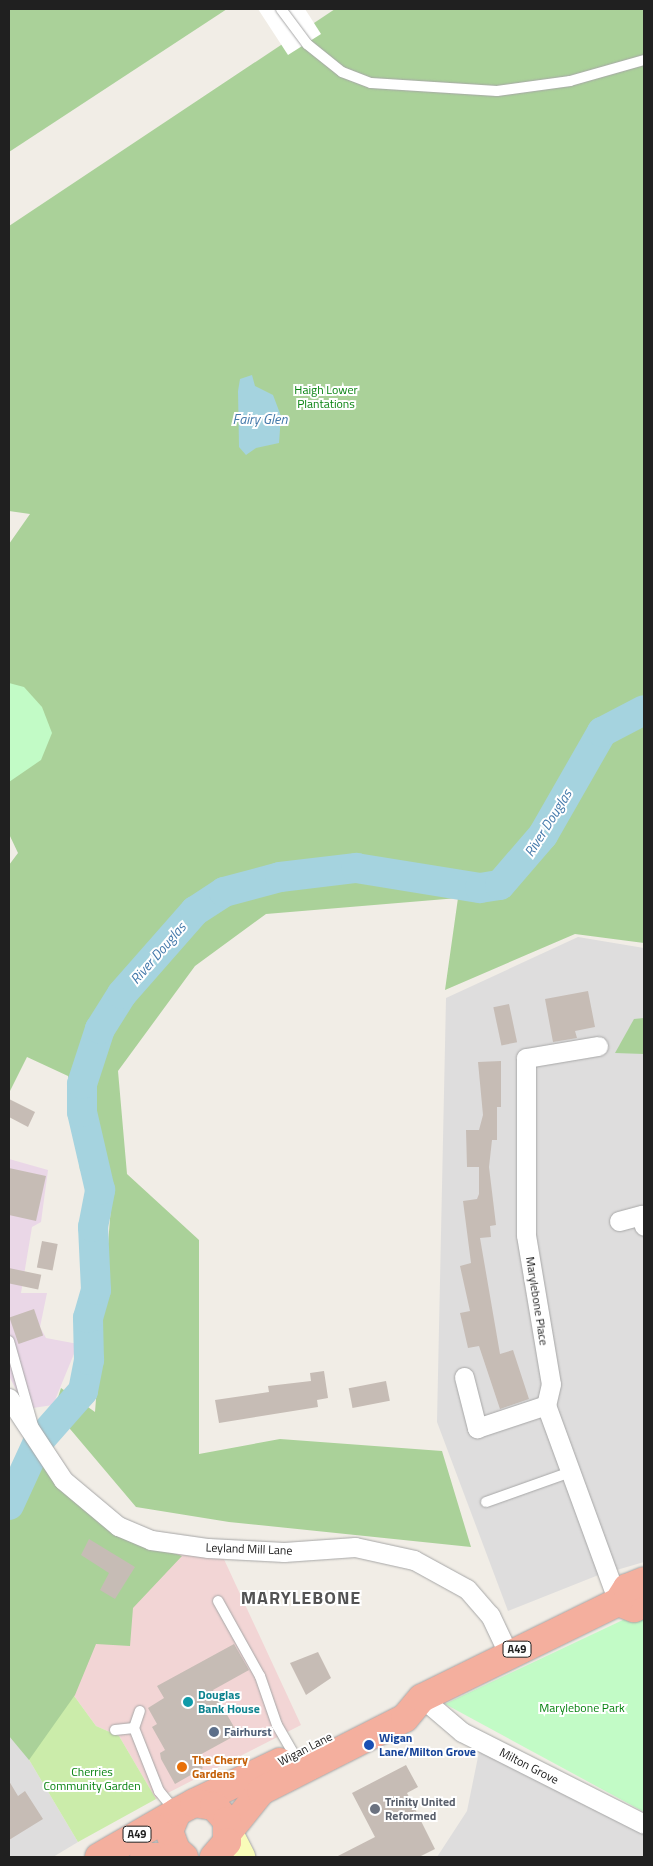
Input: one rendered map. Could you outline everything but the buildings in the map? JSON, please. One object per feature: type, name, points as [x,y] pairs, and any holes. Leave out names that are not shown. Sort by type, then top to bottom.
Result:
[{"type":"highway","name":"Wigan Lane","points":[[99,1857],[186,1808],[398,1702],[420,1699],[508,1653],[631,1603],[627,1588],[644,1581]]},
{"type":"highway","name":"Wigan Lane","points":[[229,1832],[261,1791],[405,1718],[420,1699]]},
{"type":"highway","points":[[186,1808],[222,1813],[229,1832]]},
{"type":"highway","name":"A49","points":[[184,1857],[171,1841],[186,1808]]},
{"type":"highway","name":"A49","points":[[214,1857],[223,1849],[229,1832]]},
{"type":"highway","name":"A49","points":[[144,1857],[163,1857]]},
{"type":"main road","points":[[229,1832],[241,1857]]},
{"type":"street","name":"Marylebone Place","points":[[598,1046],[526,1058],[526,1235],[551,1384],[546,1405],[568,1473],[631,1603]]},
{"type":"street","points":[[618,1221],[642,1215],[644,1226]]},
{"type":"street","points":[[464,1378],[477,1428],[546,1405]]},
{"type":"street","name":"Leyland Mill Lane","points":[[9,1398],[63,1480],[87,1503],[118,1526],[151,1540],[284,1552],[354,1547],[433,1567],[479,1601],[508,1653]]},
{"type":"street","name":"Milton Grove","points":[[420,1699],[462,1732],[644,1824]]},
{"type":"lane","points":[[280,9],[307,44],[342,72],[364,81],[427,90],[497,91],[570,81],[644,60]]},
{"type":"lane","points":[[9,1341],[39,1444]]},
{"type":"lane","points":[[486,1502],[568,1473]]},
{"type":"lane","points":[[218,1601],[260,1676],[277,1725],[294,1755]]},
{"type":"lane","points":[[140,1711],[134,1728],[159,1791],[186,1808]]},
{"type":"lane","points":[[115,1730],[134,1728]]},
{"type":"shaded area","points":[[578,937],[644,948],[644,1562],[596,1576],[508,1611],[437,1422],[446,998]]},
{"type":"shaded area","points":[[9,1159],[48,1170],[41,1222],[32,1227],[21,1293],[47,1293],[40,1327],[46,1338],[78,1344],[53,1405],[26,1409],[9,1376]]},
{"type":"shaded area","points":[[161,1553],[222,1555],[301,1725],[156,1799],[119,1736],[96,1726],[45,1656]]},
{"type":"shaded area","points":[[9,1726],[78,1842],[53,1857],[9,1857]]},
{"type":"shaded area","points":[[480,1747],[644,1831],[644,1857],[437,1857],[467,1811]]},
{"type":"green space","points":[[9,9],[227,9],[9,152]]},
{"type":"green space","name":"Haigh Lower Plantations","points":[[335,9],[644,9],[644,943],[575,934],[445,990],[458,898],[266,914],[195,966],[118,1071],[127,1174],[199,1240],[199,1454],[280,1439],[442,1451],[471,1547],[229,1522],[136,1507],[54,1410],[61,1388],[95,1412],[111,1206],[80,1170],[68,1076],[27,1057],[9,1093],[9,865],[18,853],[9,834],[9,544],[30,514],[9,511],[9,226]]},
{"type":"green space","points":[[9,683],[24,687],[42,707],[52,733],[41,760],[9,782]]},
{"type":"green space","points":[[644,1018],[644,1054],[615,1053],[634,1019]]},
{"type":"green space","points":[[44,1460],[117,1533],[182,1556],[133,1608],[130,1646],[96,1644],[75,1695],[29,1760],[9,1736],[9,1504]]},
{"type":"green space","name":"Marylebone Park","points":[[644,1610],[644,1812],[445,1704]]},
{"type":"green space","name":"Cherries Community Garden","points":[[45,1656],[96,1726],[119,1736],[156,1799],[78,1842],[9,1726],[9,1683]]},
{"type":"water","name":"Fairy Glen","points":[[252,375],[255,386],[273,395],[281,416],[279,443],[256,448],[246,455],[239,447],[238,391],[240,379]]},
{"type":"pier","points":[[258,9],[305,9],[321,34],[288,55]]},
{"type":"waterway","name":"River Douglas","points":[[9,1505],[38,1442],[83,1391],[89,1360],[88,1318],[96,1290],[93,1227],[100,1190],[82,1112],[82,1084],[100,1029],[122,994],[195,911],[224,892],[280,877],[356,868],[480,888],[500,885],[543,835],[602,732],[644,710]]},
{"type":"place","name":"Douglas Bank House","points":[[188,1702]]},
{"type":"place","name":"Fairhurst","points":[[214,1732]]},
{"type":"place","name":"Wigan Lane/Milton Grove","points":[[369,1745]]},
{"type":"place","name":"The Cherry Gardens","points":[[182,1767]]},
{"type":"place","name":"Trinity United Reformed","points":[[375,1809]]},
{"type":"district","name":"MARYLEBONE","points":[[301,1598]]}]
